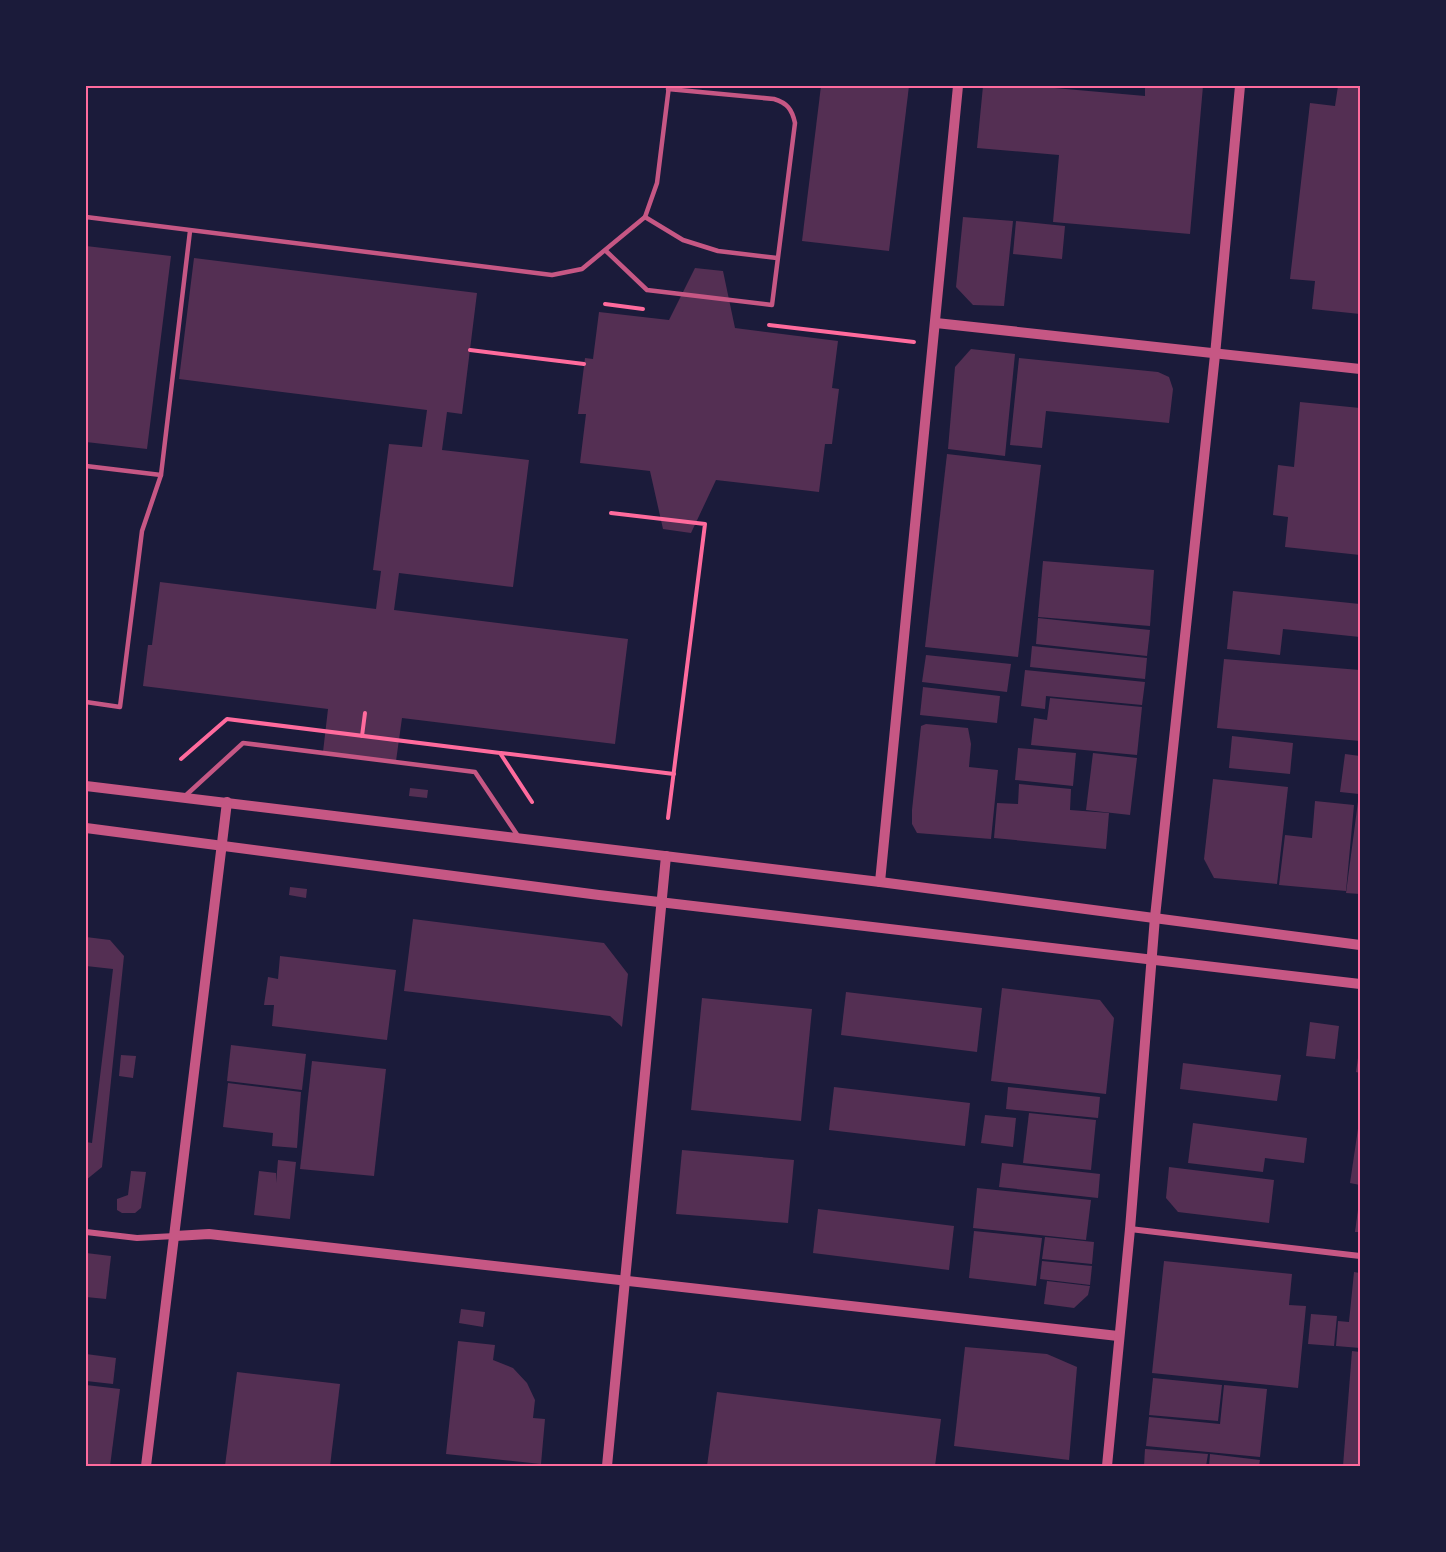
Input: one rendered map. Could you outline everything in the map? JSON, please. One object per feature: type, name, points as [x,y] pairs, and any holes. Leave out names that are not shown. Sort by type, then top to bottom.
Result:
[{"type":"street","points":[[880,882],[958,86]]},
{"type":"street","points":[[1107,1467],[1130,1229],[1155,917],[1215,355],[1240,86]]},
{"type":"street","points":[[936,323],[1360,369]]},
{"type":"street","points":[[86,786],[880,882],[1360,945]]},
{"type":"street","points":[[147,1467],[227,802]]},
{"type":"street","points":[[86,828],[661,902],[1360,984]]},
{"type":"street","points":[[607,1467],[666,856]]},
{"type":"street","points":[[1130,1229],[1360,1256]]},
{"type":"street","points":[[86,1232],[137,1238],[209,1234],[1118,1336]]},
{"type":"lane","points":[[86,217],[552,275],[582,269],[645,217],[657,183],[668,87],[774,99],[786,103],[795,123],[772,305],[647,290],[606,251]]},
{"type":"lane","points":[[645,217],[683,240],[718,251],[777,258]]},
{"type":"lane","points":[[86,702],[120,707],[142,531],[161,475],[190,231]]},
{"type":"lane","points":[[86,466],[161,475]]},
{"type":"lane","points":[[184,797],[243,743],[475,772],[519,838]]},
{"type":"path","points":[[470,350],[584,364]]},
{"type":"path","points":[[610,513],[705,524],[668,818]]},
{"type":"path","points":[[362,736],[365,713]]},
{"type":"path","points":[[500,753],[674,774]]},
{"type":"building","points":[[821,86],[909,86],[889,251],[802,241]]},
{"type":"building","points":[[983,86],[1032,86],[1145,96],[1145,86],[1203,86],[1190,234],[1053,222],[1059,155],[977,148]]},
{"type":"building","points":[[1338,86],[1360,86],[1360,314],[1312,309],[1315,281],[1290,279],[1310,103],[1335,106]]},
{"type":"building","points":[[963,217],[1013,221],[1004,306],[973,305],[956,287]]},
{"type":"building","points":[[1016,221],[1065,226],[1062,259],[1013,254]]},
{"type":"building","points":[[86,246],[171,256],[147,449],[86,442]]},
{"type":"building","points":[[194,258],[477,293],[462,414],[447,412],[442,450],[529,460],[513,587],[399,573],[394,610],[628,639],[615,744],[402,718],[396,761],[323,752],[328,709],[143,686],[148,645],[152,645],[160,582],[376,609],[381,571],[373,570],[389,444],[422,447],[427,410],[179,379]]},
{"type":"building","points":[[695,268],[723,271],[735,328],[838,341],[832,388],[839,389],[832,444],[825,444],[819,492],[716,480],[691,533],[663,529],[650,471],[580,463],[586,414],[578,414],[585,358],[593,359],[599,312],[669,320]]},
{"type":"building","points":[[971,349],[1015,354],[1005,456],[948,449],[955,367]]},
{"type":"building","points":[[1019,358],[1158,372],[1169,377],[1173,389],[1169,423],[1046,411],[1042,448],[1010,445]]},
{"type":"building","points":[[1300,402],[1360,408],[1360,555],[1285,547],[1288,517],[1273,515],[1278,465],[1294,467]]},
{"type":"building","points":[[947,454],[1041,465],[1018,657],[925,647]]},
{"type":"building","points":[[1043,561],[1154,570],[1150,626],[1038,617]]},
{"type":"building","points":[[1233,591],[1360,604],[1360,637],[1283,629],[1280,655],[1227,649]]},
{"type":"building","points":[[1038,618],[1150,630],[1147,656],[1036,644]]},
{"type":"building","points":[[1032,646],[1147,658],[1145,679],[1030,667]]},
{"type":"building","points":[[926,655],[1011,664],[1007,692],[922,682]]},
{"type":"building","points":[[1224,659],[1360,670],[1360,741],[1217,728]]},
{"type":"building","points":[[1025,670],[1145,682],[1142,705],[1046,696],[1045,709],[1021,706]]},
{"type":"building","points":[[923,687],[1000,696],[997,723],[920,715]]},
{"type":"building","points":[[1050,698],[1142,707],[1137,755],[1031,745],[1034,718],[1047,720]]},
{"type":"building","points":[[926,724],[968,728],[971,744],[969,767],[998,770],[991,839],[917,833],[912,824],[912,810],[921,726]]},
{"type":"building","points":[[1232,736],[1293,743],[1290,774],[1229,768]]},
{"type":"building","points":[[1018,748],[1076,753],[1073,786],[1015,780]]},
{"type":"building","points":[[1093,753],[1137,758],[1130,815],[1086,810]]},
{"type":"building","points":[[1345,754],[1360,756],[1360,894],[1346,893],[1359,794],[1340,792]]},
{"type":"building","points":[[1213,779],[1288,787],[1277,884],[1214,878],[1204,859]]},
{"type":"building","points":[[1019,784],[1071,789],[1070,810],[1109,813],[1106,849],[994,838],[997,803],[1018,804]]},
{"type":"building","points":[[410,788],[428,790],[427,798],[409,796]]},
{"type":"building","points":[[1315,801],[1354,805],[1346,891],[1279,885],[1285,835],[1312,838]]},
{"type":"building","points":[[290,887],[307,889],[306,898],[289,895]]},
{"type":"building","points":[[413,919],[604,943],[628,974],[622,1027],[610,1016],[404,991]]},
{"type":"building","points":[[86,937],[110,940],[124,956],[102,1167],[86,1180],[86,1142],[92,1143],[113,969],[86,966]]},
{"type":"building","points":[[280,956],[396,970],[387,1040],[272,1026],[274,1005],[264,1005],[268,977],[278,979]]},
{"type":"building","points":[[1002,988],[1100,1000],[1114,1018],[1106,1094],[991,1081]]},
{"type":"building","points":[[846,992],[982,1008],[977,1052],[841,1035]]},
{"type":"building","points":[[702,998],[812,1009],[801,1121],[691,1110]]},
{"type":"building","points":[[1310,1022],[1339,1026],[1335,1059],[1306,1056]]},
{"type":"building","points":[[231,1045],[306,1054],[302,1090],[227,1081]]},
{"type":"building","points":[[1360,1051],[1360,1073],[1356,1072]]},
{"type":"building","points":[[121,1055],[136,1056],[133,1078],[119,1076]]},
{"type":"building","points":[[312,1061],[386,1069],[374,1176],[300,1169]]},
{"type":"building","points":[[1183,1063],[1281,1075],[1277,1101],[1180,1089]]},
{"type":"building","points":[[228,1083],[301,1092],[297,1148],[272,1146],[273,1133],[223,1127]]},
{"type":"building","points":[[834,1087],[970,1103],[965,1146],[829,1130]]},
{"type":"building","points":[[1008,1087],[1100,1097],[1098,1118],[1006,1109]]},
{"type":"building","points":[[1029,1113],[1096,1120],[1091,1170],[1023,1163]]},
{"type":"building","points":[[985,1115],[1016,1118],[1013,1147],[981,1143]]},
{"type":"building","points":[[1360,1122],[1360,1185],[1350,1183]]},
{"type":"building","points":[[1193,1123],[1307,1138],[1304,1163],[1265,1158],[1263,1172],[1188,1163]]},
{"type":"building","points":[[682,1150],[794,1160],[788,1223],[676,1214]]},
{"type":"building","points":[[278,1160],[296,1162],[290,1219],[254,1215],[259,1171],[276,1173],[276,1183]]},
{"type":"building","points":[[1002,1163],[1100,1174],[1098,1198],[999,1187]]},
{"type":"building","points":[[1169,1167],[1274,1180],[1269,1223],[1178,1212],[1166,1198]]},
{"type":"building","points":[[131,1171],[146,1172],[141,1208],[135,1213],[122,1213],[117,1210],[117,1199],[128,1195]]},
{"type":"building","points":[[977,1188],[1091,1200],[1086,1240],[973,1228]]},
{"type":"building","points":[[1359,1202],[1360,1232],[1355,1232]]},
{"type":"building","points":[[818,1209],[954,1226],[949,1270],[813,1253]]},
{"type":"building","points":[[974,1231],[1042,1238],[1036,1286],[969,1278]]},
{"type":"building","points":[[1045,1237],[1094,1242],[1092,1264],[1042,1259]]},
{"type":"building","points":[[86,1253],[111,1256],[106,1299],[86,1297]]},
{"type":"building","points":[[1042,1261],[1092,1266],[1090,1285],[1040,1279]]},
{"type":"building","points":[[1164,1261],[1292,1274],[1289,1305],[1306,1306],[1298,1388],[1152,1373]]},
{"type":"building","points":[[1354,1272],[1360,1273],[1360,1348],[1336,1346],[1338,1321],[1349,1322]]},
{"type":"building","points":[[1047,1281],[1090,1286],[1088,1295],[1074,1308],[1044,1304]]},
{"type":"building","points":[[461,1309],[485,1312],[483,1327],[459,1323]]},
{"type":"building","points":[[1311,1314],[1337,1316],[1334,1346],[1308,1344]]},
{"type":"building","points":[[458,1341],[495,1345],[493,1360],[513,1368],[527,1383],[535,1400],[533,1418],[545,1419],[541,1464],[446,1454]]},
{"type":"building","points":[[965,1347],[1047,1354],[1077,1367],[1069,1460],[954,1446]]},
{"type":"building","points":[[1352,1351],[1360,1352],[1360,1466],[1343,1466]]},
{"type":"building","points":[[86,1354],[116,1358],[113,1384],[86,1381]]},
{"type":"building","points":[[237,1372],[340,1384],[330,1466],[225,1466]]},
{"type":"building","points":[[1153,1378],[1222,1385],[1218,1421],[1149,1415]]},
{"type":"building","points":[[86,1385],[120,1389],[110,1466],[86,1466]]},
{"type":"building","points":[[1224,1385],[1267,1389],[1260,1457],[1146,1446],[1149,1417],[1220,1424]]},
{"type":"building","points":[[717,1392],[941,1419],[935,1466],[707,1466]]},
{"type":"building","points":[[1145,1449],[1208,1454],[1206,1466],[1144,1466]]},
{"type":"building","points":[[1210,1454],[1260,1460],[1259,1466],[1209,1466]]}]
